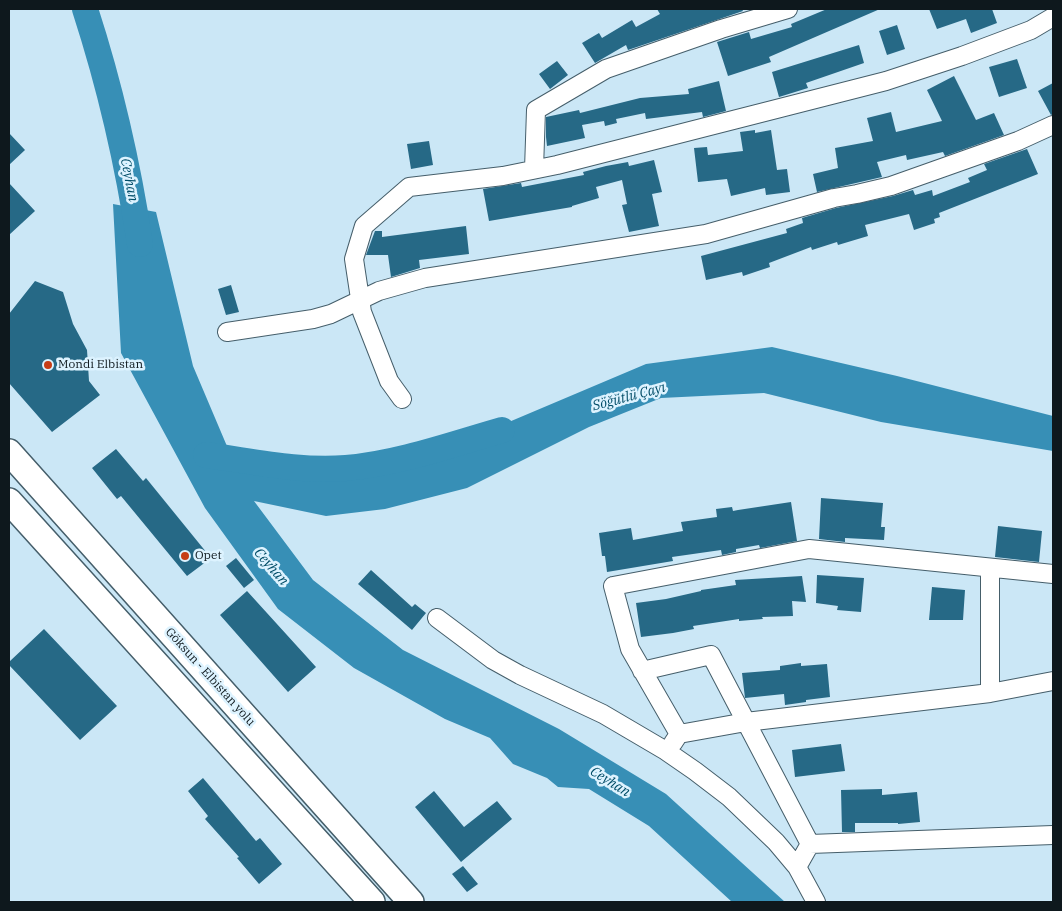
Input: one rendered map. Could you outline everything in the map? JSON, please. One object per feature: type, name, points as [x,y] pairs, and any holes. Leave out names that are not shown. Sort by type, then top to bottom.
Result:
[{"type":"highway","name":"Göksun - Elbistan yolu","points":[[9,452],[411,902]]},
{"type":"highway","points":[[9,501],[372,902]]},
{"type":"street","points":[[534,169],[536,110],[606,69],[720,29],[788,9]]},
{"type":"street","points":[[402,399],[389,381],[362,312],[354,259],[364,226],[409,187],[503,176],[886,81],[962,56],[1031,30],[1053,17]]},
{"type":"street","points":[[227,332],[313,319],[331,314],[379,291],[425,278],[706,234],[834,198],[891,186],[1018,141],[1053,125]]},
{"type":"street","points":[[679,734],[630,649],[613,586],[809,549],[1053,574]]},
{"type":"street","points":[[990,568],[990,693]]},
{"type":"street","points":[[437,618],[493,660],[520,675],[603,714],[666,751],[729,797],[776,842],[797,867],[816,902]]},
{"type":"street","points":[[642,671],[712,655],[810,844]]},
{"type":"street","points":[[666,751],[679,734],[746,722],[990,693],[1053,681]]},
{"type":"street","points":[[810,844],[1053,835]]},
{"type":"street","points":[[797,867],[810,844]]},
{"type":"water","points":[[113,204],[156,212],[193,366],[232,458],[263,473],[319,477],[393,471],[646,364],[772,347],[897,376],[1053,416],[1053,451],[881,422],[764,393],[661,398],[589,427],[467,488],[385,509],[326,516],[254,501],[313,580],[403,650],[559,729],[666,794],[785,902],[732,902],[649,826],[589,789],[558,787],[547,778],[513,764],[490,738],[445,719],[354,668],[278,609],[205,508],[121,353]]},
{"type":"building","points":[[657,9],[742,9],[743,11],[628,50],[626,45],[595,63],[582,43],[599,33],[602,38],[632,20],[636,27],[660,14]]},
{"type":"building","points":[[827,9],[880,9],[769,57],[771,62],[728,76],[717,42],[749,32],[751,39],[792,27],[791,24]]},
{"type":"building","points":[[929,9],[992,9],[997,23],[971,33],[966,19],[937,29]]},
{"type":"building","points":[[897,25],[905,49],[887,55],[879,31]]},
{"type":"building","points":[[859,45],[864,63],[806,83],[808,88],[779,97],[772,72]]},
{"type":"building","points":[[1017,59],[1027,88],[999,97],[989,67]]},
{"type":"building","points":[[557,61],[568,75],[550,89],[539,74]]},
{"type":"building","points":[[954,76],[976,120],[994,113],[1004,135],[945,156],[943,152],[907,160],[906,155],[877,162],[882,177],[817,192],[813,174],[838,168],[835,148],[873,141],[867,118],[891,112],[896,132],[942,121],[927,90]]},
{"type":"building","points":[[719,81],[726,111],[703,117],[702,112],[646,119],[645,113],[616,119],[617,123],[605,126],[604,121],[582,125],[585,138],[547,146],[546,117],[579,110],[580,113],[640,98],[689,94],[688,89]]},
{"type":"building","points":[[1053,83],[1053,114],[1051,115],[1038,91]]},
{"type":"building","points":[[755,130],[755,133],[771,130],[777,170],[787,169],[790,192],[766,195],[765,188],[731,196],[727,179],[698,182],[694,148],[707,147],[708,155],[743,151],[740,132]]},
{"type":"building","points":[[9,133],[25,150],[9,165]]},
{"type":"building","points":[[429,141],[433,165],[411,169],[407,144]]},
{"type":"building","points":[[1027,149],[1038,174],[939,213],[940,217],[934,219],[935,223],[914,230],[909,214],[865,225],[868,236],[838,245],[837,242],[812,250],[811,247],[769,263],[770,267],[743,276],[742,272],[706,280],[701,256],[787,233],[786,229],[803,223],[802,218],[836,208],[913,190],[915,195],[932,190],[933,196],[970,182],[968,178],[987,170],[984,164]]},
{"type":"building","points":[[654,160],[662,192],[652,194],[659,226],[629,232],[622,205],[627,204],[622,180],[596,187],[599,198],[572,207],[489,221],[483,189],[521,183],[522,187],[584,175],[583,172],[606,166],[628,162],[629,166]]},
{"type":"building","points":[[9,183],[35,211],[9,235]]},
{"type":"building","points":[[466,226],[469,254],[419,260],[420,268],[391,277],[388,255],[366,255],[375,231],[382,231],[382,237]]},
{"type":"building","name":"Mondi Elbistan","points":[[35,281],[63,292],[73,324],[87,350],[89,381],[100,395],[52,432],[9,383],[9,314]]},
{"type":"building","points":[[231,285],[239,312],[226,315],[218,289]]},
{"type":"building","points":[[116,449],[143,481],[146,478],[211,558],[187,576],[121,496],[117,499],[92,468]]},
{"type":"building","points":[[821,498],[883,503],[881,527],[885,527],[884,540],[845,538],[845,542],[819,539]]},
{"type":"building","points":[[791,502],[797,541],[760,548],[759,545],[736,549],[736,552],[722,555],[721,550],[672,557],[673,561],[607,572],[605,556],[602,556],[599,533],[631,528],[633,540],[683,531],[681,522],[717,517],[716,509],[732,507],[733,511]]},
{"type":"building","points":[[998,526],[1042,531],[1039,562],[995,557]]},
{"type":"building","points":[[236,558],[254,580],[244,588],[226,566]]},
{"type":"building","points":[[371,570],[412,607],[415,604],[426,613],[412,630],[358,584]]},
{"type":"building","points":[[817,575],[864,578],[861,612],[837,610],[838,606],[816,603]]},
{"type":"building","points":[[802,576],[806,602],[792,601],[793,616],[762,617],[763,619],[739,621],[739,619],[693,626],[694,629],[673,633],[641,637],[636,603],[736,585],[735,580]]},
{"type":"building","points":[[932,587],[965,590],[963,620],[929,620]]},
{"type":"building","points":[[247,591],[316,667],[288,692],[220,615]]},
{"type":"building","points":[[44,629],[117,706],[80,740],[9,665],[9,662]]},
{"type":"building","points":[[801,663],[801,666],[827,664],[830,697],[785,705],[784,694],[745,698],[742,673],[780,670],[780,666]]},
{"type":"building","points":[[841,744],[845,771],[795,777],[792,750]]},
{"type":"building","points":[[203,778],[256,841],[260,838],[282,864],[259,884],[237,858],[239,857],[205,819],[208,816],[188,791]]},
{"type":"building","points":[[882,789],[882,795],[917,792],[920,822],[898,824],[855,823],[855,832],[842,832],[841,790]]},
{"type":"building","points":[[434,791],[464,827],[497,801],[512,819],[461,862],[415,807]]},
{"type":"building","points":[[463,866],[478,884],[467,892],[452,874]]},
{"type":"waterway","name":"Ceyhan","points":[[85,9],[117,125],[130,184],[140,244]]},
{"type":"waterway","name":"Söğütlü Çayı","points":[[206,455],[293,467],[346,468],[405,458],[502,430]]},
{"type":"place","name":"Mondi Elbistan","points":[[48,365]]},
{"type":"place","name":"Opet","points":[[185,556]]}]
